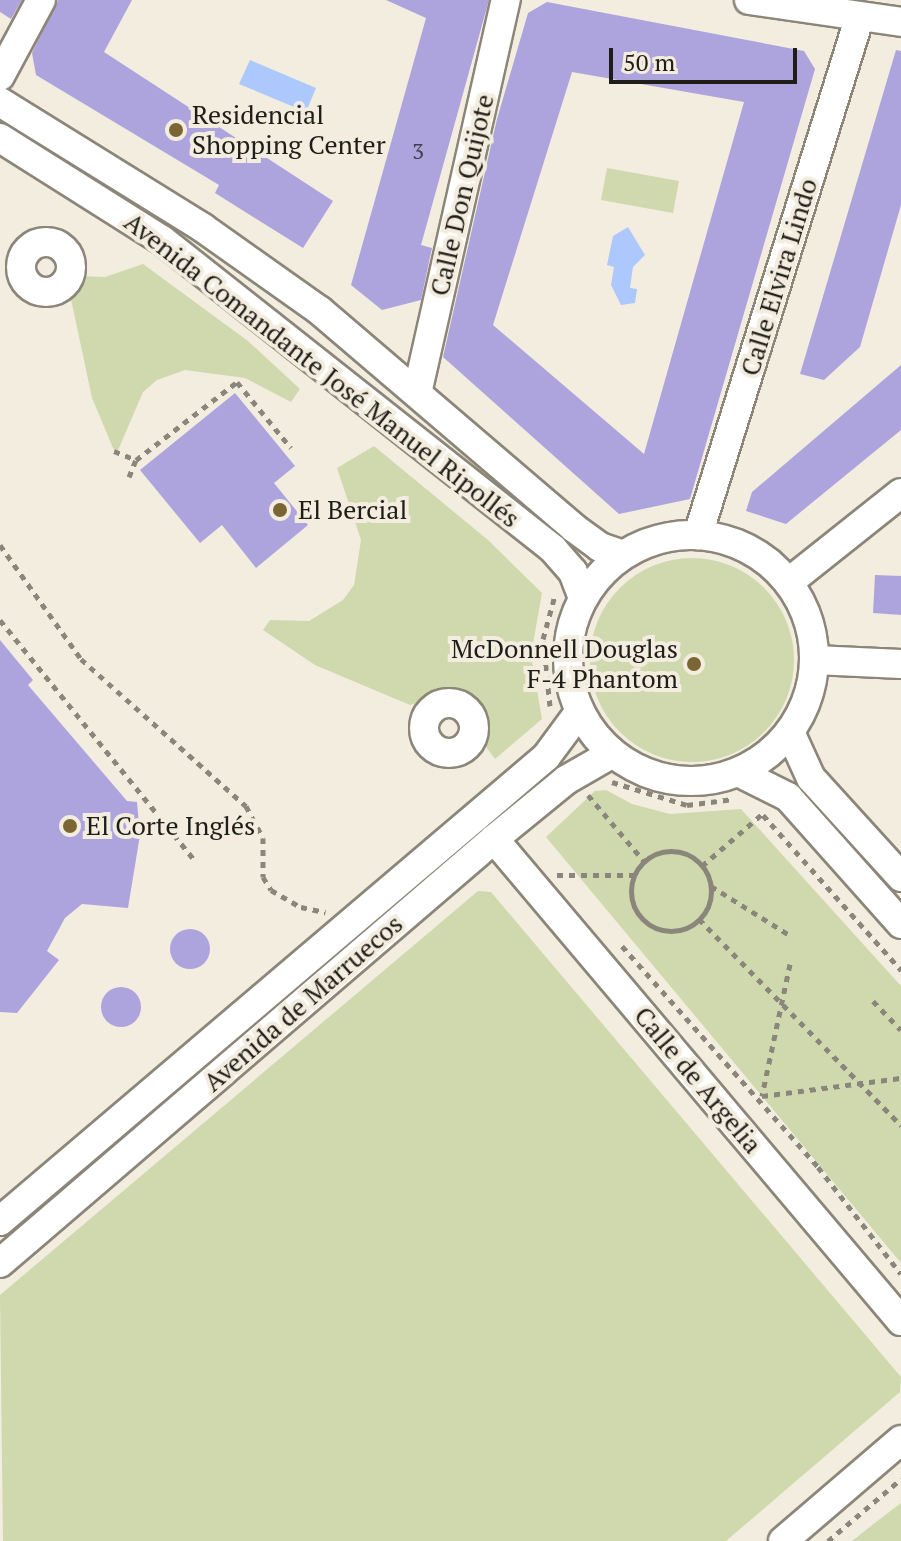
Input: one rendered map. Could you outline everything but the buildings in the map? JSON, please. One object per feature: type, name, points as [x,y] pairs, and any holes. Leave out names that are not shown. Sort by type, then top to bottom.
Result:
[{"type":"street","points":[[0,76],[41,0]]},
{"type":"street","name":"Calle Don Quijote","points":[[418,389],[506,0]]},
{"type":"street","points":[[749,0],[859,19],[901,22]]},
{"type":"street","name":"Calle Elvira Lindo","points":[[698,535],[859,19]]},
{"type":"street","name":"Avenida Comandante José Manuel Ripollés","points":[[0,102],[203,228],[319,310],[418,389],[574,528],[600,547],[623,555]]},
{"type":"street","name":"Avenida Comandante José Manuel Ripollés","points":[[0,138],[162,240],[553,549],[573,572],[583,598]]},
{"type":"street","points":[[789,582],[901,493]]},
{"type":"street","points":[[740,784],[790,732],[808,698],[815,660],[809,619],[789,582],[764,558],[733,541],[698,535],[659,539],[623,555],[583,598],[568,651],[580,711],[613,753],[641,770],[673,780],[740,784],[788,797],[901,924]]},
{"type":"street","points":[[815,660],[901,664]]},
{"type":"street","name":"Avenida de Marruecos","points":[[0,1221],[546,757],[580,711]]},
{"type":"street","points":[[790,732],[811,778],[901,877]]},
{"type":"street","name":"Avenida de Marruecos","points":[[0,1263],[494,839],[566,780],[613,753]]},
{"type":"street","name":"Calle de Argelia","points":[[494,839],[901,1321]]},
{"type":"street","points":[[783,1541],[901,1440]]},
{"type":"path","points":[[129,477],[136,460],[237,382],[291,448]]},
{"type":"path","points":[[114,451],[136,460]]},
{"type":"path","points":[[0,545],[81,659],[246,806],[263,838],[263,877],[271,890],[301,907],[334,913],[324,922]]},
{"type":"path","points":[[551,586],[555,595],[543,639],[551,711]]},
{"type":"path","points":[[0,620],[196,862]]},
{"type":"path","points":[[605,781],[687,805],[740,784]]},
{"type":"path","points":[[574,802],[594,783]]},
{"type":"path","points":[[585,792],[644,861]]},
{"type":"path","points":[[752,803],[901,970]]},
{"type":"path","points":[[702,866],[762,814]]},
{"type":"path","points":[[711,886],[699,919],[675,931],[648,924],[632,902],[635,875],[644,861],[668,851],[681,852],[702,866],[711,886],[791,936]]},
{"type":"path","points":[[547,867],[565,881]]},
{"type":"path","points":[[557,875],[635,875]]},
{"type":"path","points":[[699,919],[901,1125]]},
{"type":"path","points":[[618,941],[818,1167],[901,1274]]},
{"type":"path","points":[[790,964],[762,1096],[901,1078]]},
{"type":"path","points":[[873,1001],[901,1030]]},
{"type":"path","points":[[828,1541],[901,1479]]},
{"type":"green space","points":[[607,168],[679,181],[673,213],[601,200]]},
{"type":"green space","points":[[143,264],[248,341],[300,389],[291,402],[245,378],[185,370],[157,380],[143,392],[116,455],[92,398],[71,299],[80,276],[105,277]]},
{"type":"green space","points":[[374,446],[488,540],[542,593],[531,655],[542,719],[495,759],[480,739],[479,717],[459,698],[445,695],[410,705],[315,665],[263,630],[270,620],[309,621],[343,600],[354,585],[361,540],[337,468]]},
{"type":"green space","points":[[692,558],[731,566],[749,575],[764,588],[777,603],[786,621],[794,660],[786,699],[777,717],[764,732],[749,745],[731,754],[692,762],[653,754],[635,745],[620,732],[607,717],[598,699],[590,660],[598,621],[607,603],[620,588],[635,575],[653,566]]},
{"type":"green space","points":[[606,790],[632,804],[670,814],[741,809],[901,986],[901,1263],[546,837],[595,791]]},
{"type":"green space","points":[[478,891],[491,892],[901,1377],[900,1392],[726,1541],[3,1541],[0,1295]]},
{"type":"green space","points":[[901,1503],[901,1541],[852,1541],[876,1522]]},
{"type":"water","points":[[250,60],[316,88],[306,112],[239,84]]},
{"type":"water","points":[[628,227],[645,255],[633,267],[630,288],[637,289],[635,303],[621,305],[611,285],[614,267],[607,265],[613,236]]},
{"type":"place","name":"Residencial Shopping Center","points":[[176,130]]},
{"type":"place","name":"El Bercial","points":[[280,510]]},
{"type":"place","name":"McDonnell Douglas F-4 Phantom","points":[[694,664]]},
{"type":"place","name":"El Corte Inglés","points":[[70,826]]}]
